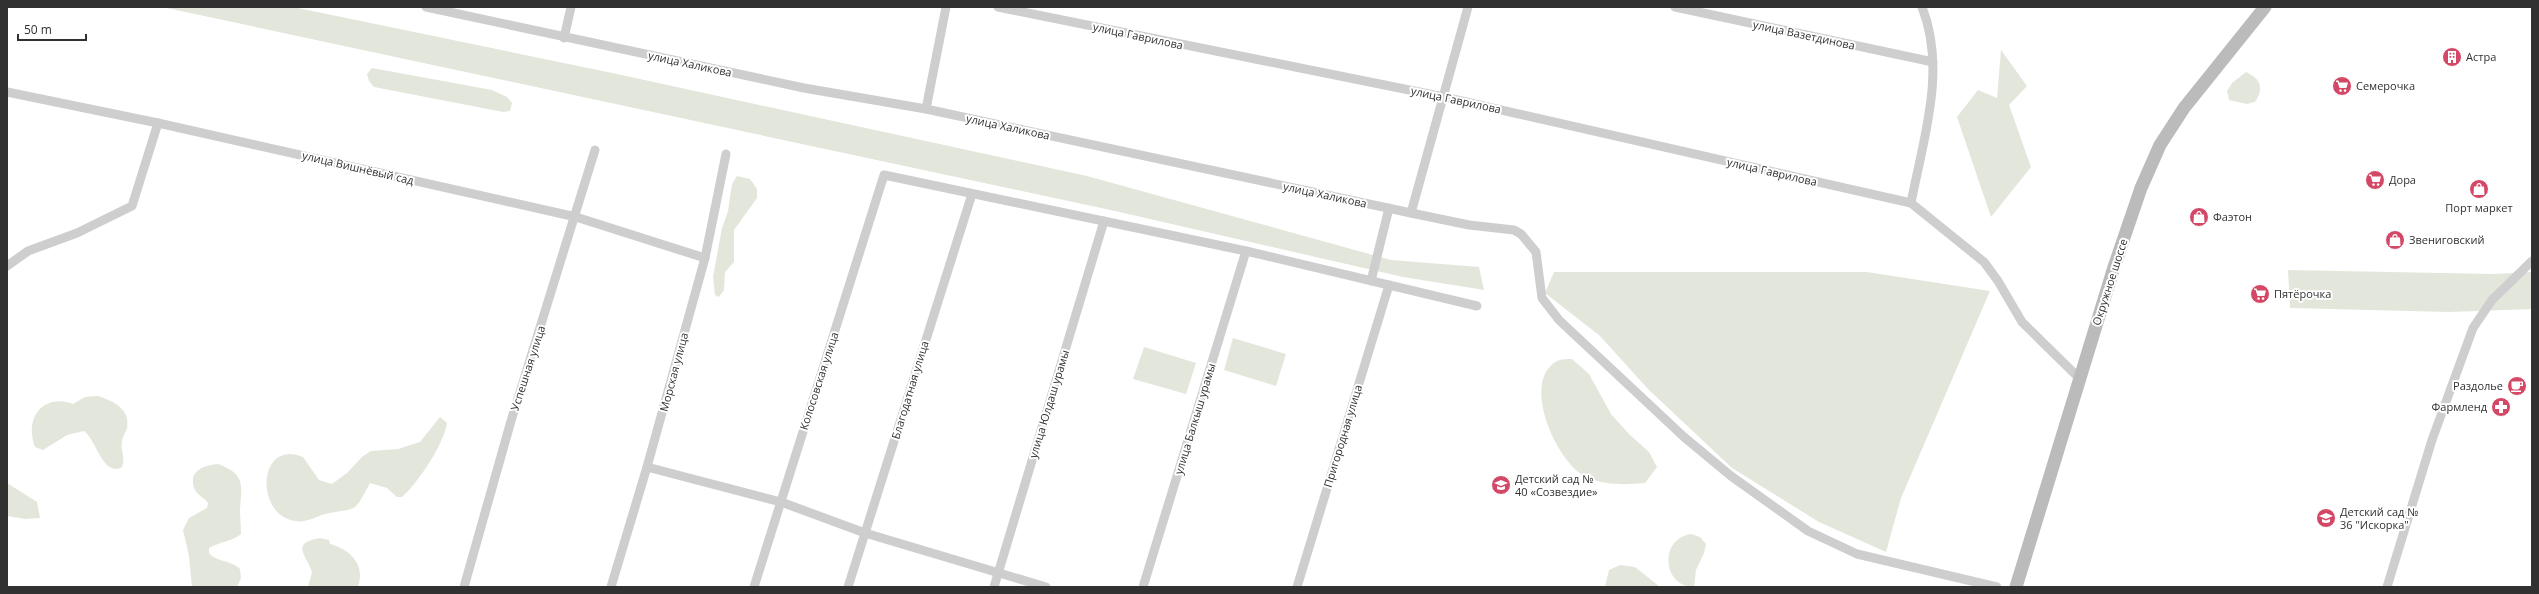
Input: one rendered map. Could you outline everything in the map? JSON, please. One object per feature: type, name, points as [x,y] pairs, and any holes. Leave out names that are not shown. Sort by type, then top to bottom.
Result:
[{"type":"street","name":"улица Халикова","points":[[426,7],[564,38],[804,88],[926,109],[1469,225],[1514,230],[1521,234],[1536,252],[1542,298],[1559,320],[1684,437],[1731,476],[1808,531],[1857,554],[1997,587]]},
{"type":"street","points":[[564,38],[571,7]]},
{"type":"street","points":[[926,109],[946,7]]},
{"type":"street","name":"улица Гаврилова","points":[[998,7],[1444,97],[1911,203]]},
{"type":"street","points":[[1411,213],[1468,7]]},
{"type":"street","name":"улица Вазетдинова","points":[[1675,7],[1933,62]]},
{"type":"street","points":[[1922,7],[1926,17],[1933,62],[1933,89],[1911,203],[1984,262],[1998,281],[2022,322],[2080,378]]},
{"type":"street","name":"Окружное шоссе","points":[[2016,587],[2128,225],[2160,145],[2189,102],[2264,7]]},
{"type":"street","name":"улица Вишнёвый сад","points":[[7,92],[158,122],[576,217],[705,258]]},
{"type":"street","points":[[7,266],[28,251],[77,233],[132,206],[158,122]]},
{"type":"street","name":"Успешная улица","points":[[464,587],[511,421],[576,217],[595,150]]},
{"type":"street","name":"Морская улица","points":[[610,587],[647,467],[705,258],[726,154]]},
{"type":"street","name":"Колосовская улица","points":[[754,587],[884,175],[972,194]]},
{"type":"street","points":[[972,194],[1246,251],[1477,306]]},
{"type":"street","name":"Благодатная улица","points":[[848,587],[972,194]]},
{"type":"street","points":[[1371,281],[1389,208]]},
{"type":"street","name":"улица Юлдаш урамы","points":[[994,587],[1104,221]]},
{"type":"street","name":"улица Балкыш урамы","points":[[1144,587],[1246,251]]},
{"type":"street","points":[[2387,587],[2432,440],[2473,328],[2492,300],[2532,261]]},
{"type":"street","name":"Пригородная улица","points":[[1297,587],[1389,285]]},
{"type":"street","points":[[647,467],[781,502],[865,533],[1046,587]]},
{"type":"shaded area","points":[[162,7],[293,7],[617,74],[1087,176],[1391,260],[1479,267],[1484,290],[1403,277],[1115,211]]},
{"type":"shaded area","points":[[2001,50],[2027,86],[2009,105],[2031,167],[1991,217],[1957,117],[1978,90],[1997,98]]},
{"type":"shaded area","points":[[372,68],[492,90],[507,97],[512,103],[510,111],[503,112],[374,87],[369,81],[367,74]]},
{"type":"shaded area","points":[[2246,72],[2255,78],[2260,84],[2260,92],[2255,102],[2247,104],[2229,100],[2227,91],[2232,83]]},
{"type":"shaded area","points":[[737,176],[750,179],[757,189],[757,198],[734,230],[734,262],[725,272],[724,290],[719,297],[715,295],[713,277],[722,228],[728,211],[732,184]]},
{"type":"shaded area","points":[[2288,270],[2493,274],[2532,272],[2532,309],[2449,312],[2290,308]]},
{"type":"shaded area","points":[[1554,272],[1867,272],[1990,291],[1901,498],[1886,552],[1819,522],[1732,468],[1648,389],[1600,336],[1545,293]]},
{"type":"shaded area","points":[[1233,338],[1286,354],[1276,386],[1224,370]]},
{"type":"shaded area","points":[[1144,347],[1196,363],[1186,394],[1133,379]]},
{"type":"shaded area","points":[[1562,359],[1572,359],[1589,374],[1611,414],[1629,434],[1649,452],[1657,467],[1645,483],[1616,484],[1588,478],[1576,470],[1565,458],[1547,423],[1542,404],[1542,386],[1546,372],[1557,361]]},
{"type":"shaded area","points":[[98,396],[115,403],[120,407],[124,411],[128,421],[122,445],[122,467],[115,469],[105,463],[84,431],[67,435],[43,450],[35,447],[32,436],[32,426],[34,418],[39,410],[45,405],[53,402],[73,404],[85,397]]},
{"type":"shaded area","points":[[440,417],[447,423],[445,432],[436,452],[422,473],[402,497],[397,497],[387,488],[370,483],[354,508],[325,514],[303,521],[295,521],[282,516],[273,506],[268,493],[267,480],[270,467],[277,458],[288,454],[303,457],[319,480],[332,484],[347,473],[363,456],[371,451],[398,449],[420,442]]},
{"type":"shaded area","points":[[218,464],[233,472],[240,481],[241,534],[233,539],[209,548],[209,553],[212,556],[240,569],[241,578],[237,587],[192,587],[189,556],[183,530],[189,518],[207,508],[208,503],[195,490],[193,478],[202,468]]},
{"type":"shaded area","points":[[7,483],[37,502],[40,518],[25,519],[7,516]]},
{"type":"shaded area","points":[[1691,534],[1700,537],[1706,544],[1704,553],[1696,570],[1694,587],[1684,585],[1676,579],[1671,572],[1668,562],[1669,553],[1673,544],[1680,538]]},
{"type":"shaded area","points":[[320,538],[329,540],[330,544],[344,550],[354,559],[360,572],[358,587],[308,587],[312,572],[302,550],[305,543]]},
{"type":"shaded area","points":[[1620,565],[1635,567],[1660,587],[1605,587],[1609,570]]},
{"type":"place","name":"Астра","points":[[2452,57]]},
{"type":"place","name":"Семерочка","points":[[2342,86]]},
{"type":"place","name":"Дора","points":[[2375,180]]},
{"type":"place","name":"Порт маркет","points":[[2479,189]]},
{"type":"place","name":"Фаэтон","points":[[2199,217]]},
{"type":"place","name":"Звениговский","points":[[2395,240]]},
{"type":"place","name":"Пятёрочка","points":[[2260,294]]},
{"type":"place","name":"Раздолье","points":[[2517,386]]},
{"type":"place","name":"Фармленд","points":[[2501,407]]},
{"type":"place","name":"Детский сад № 40 «Созвездие»","points":[[1501,485]]},
{"type":"place","name":"Детский сад № 36 \"Искорка\"","points":[[2326,518]]}]
